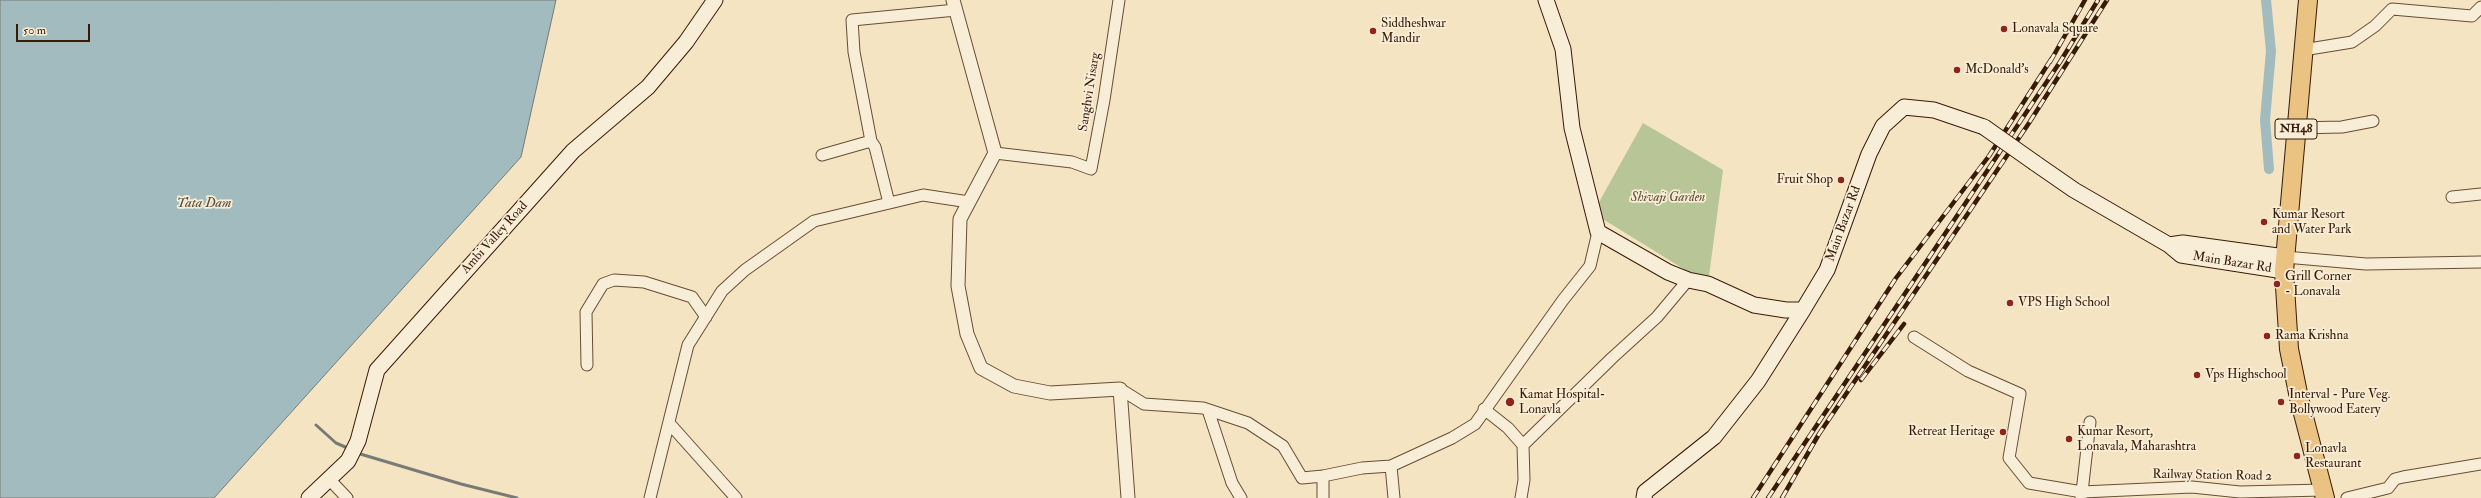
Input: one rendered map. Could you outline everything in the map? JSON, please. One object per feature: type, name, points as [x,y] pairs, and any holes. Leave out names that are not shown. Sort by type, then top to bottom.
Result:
[{"type":"highway","name":"NH48","points":[[2300,0],[2282,264],[2282,350],[2292,403],[2320,494]]},
{"type":"highway","name":"NH48","points":[[2282,264],[2308,0]]},
{"type":"main road","name":"Ambi Valley Road","points":[[310,498],[348,460],[358,440],[377,370],[573,151],[648,87],[686,42],[715,0]]},
{"type":"main road","points":[[1546,0],[1563,48],[1572,128],[1598,232],[1668,272],[1688,280],[1708,284],[1754,305],[1786,310],[1803,310]]},
{"type":"main road","name":"Main Bazar Rd","points":[[1644,498],[1645,492],[1714,437],[1758,381],[1827,270],[1869,154],[1883,126],[1904,108],[1934,110],[1984,127],[2074,190],[2169,245],[2181,255],[2282,264]]},
{"type":"street","name":"Sanghvi Nisarg","points":[[995,153],[1072,162],[1091,169],[1104,100],[1119,0]]},
{"type":"street","points":[[889,203],[875,147],[871,141],[854,52],[852,20],[954,5],[995,153],[960,218],[958,286],[967,334],[981,368],[1014,386],[1050,393],[1120,388],[1144,404],[1208,410],[1248,423],[1283,446],[1302,478],[1324,476],[1362,468],[1391,466],[1452,438],[1475,424],[1484,409],[1563,300],[1590,266],[1598,232]]},
{"type":"street","points":[[2303,50],[2352,42],[2375,26],[2392,9],[2472,16],[2481,7]]},
{"type":"street","points":[[2296,128],[2342,127],[2373,122]]},
{"type":"street","points":[[822,155],[871,141]]},
{"type":"street","points":[[2452,197],[2481,194]]},
{"type":"street","points":[[650,498],[688,345],[722,292],[745,270],[814,221],[923,195],[969,202]]},
{"type":"street","points":[[2282,264],[2481,262]]},
{"type":"street","points":[[587,365],[586,312],[603,284],[614,280],[644,282],[692,297],[706,317]]},
{"type":"street","points":[[1523,445],[1612,358],[1657,317],[1688,280]]},
{"type":"street","name":"Railway Station Road 2","points":[[1914,337],[1968,371],[2020,394],[2009,458],[2029,483],[2082,495],[2192,487],[2240,495],[2320,494]]},
{"type":"street","points":[[1120,388],[1128,498]]},
{"type":"street","points":[[1484,409],[1508,428],[1523,445],[1524,480],[1520,498]]},
{"type":"street","points":[[1208,410],[1232,483],[1241,498]]},
{"type":"street","points":[[2082,495],[2090,422]]},
{"type":"street","points":[[669,423],[736,498]]},
{"type":"street","points":[[2347,498],[2388,488],[2395,479],[2481,464]]},
{"type":"street","points":[[1391,466],[1394,498]]},
{"type":"street","points":[[1323,498],[1324,476]]},
{"type":"street","points":[[329,479],[347,498]]},
{"type":"green space","name":"Shivaji Garden","points":[[1643,123],[1723,170],[1708,284],[1593,213]]},
{"type":"water","name":"Tata Dam","points":[[0,0],[556,0],[521,157],[214,498],[0,498]]},
{"type":"waterway","points":[[2266,0],[2271,51],[2265,120],[2269,169]]},
{"type":"waterway","points":[[316,425],[336,443],[350,449]]},
{"type":"waterway","points":[[357,453],[461,484],[517,498]]},
{"type":"railway","points":[[2050,62],[2085,0]]},
{"type":"railway","points":[[1768,498],[2060,62],[2098,0]]},
{"type":"railway","points":[[1782,498],[1819,434],[2029,123],[2107,0]]},
{"type":"railway","points":[[1753,498],[1896,278],[1989,156],[2052,58]]},
{"type":"railway","points":[[1861,380],[1904,324]]},
{"type":"place","name":"Lonavala Square","points":[[2004,29]]},
{"type":"place","name":"Siddheshwar Mandir","points":[[1373,31]]},
{"type":"place","name":"McDonald's","points":[[1957,70]]},
{"type":"place","name":"Fruit Shop","points":[[1841,180]]},
{"type":"place","name":"Kumar Resort and Water Park","points":[[2264,222]]},
{"type":"place","name":"Grill Corner - Lonavala","points":[[2277,284]]},
{"type":"place","name":"VPS High School","points":[[2010,303]]},
{"type":"place","name":"Rama Krishna","points":[[2267,336]]},
{"type":"place","name":"Vps Highschool","points":[[2197,375]]},
{"type":"place","name":"Kamat Hospital- Lonavla","points":[[1510,402]]},
{"type":"place","name":"Interval - Pure Veg. Bollywood Eatery","points":[[2281,402]]},
{"type":"place","name":"Retreat Heritage","points":[[2003,432]]},
{"type":"place","name":"Kumar Resort, Lonavala, Maharashtra","points":[[2069,439]]},
{"type":"place","name":"Lonavla Restaurant","points":[[2297,456]]}]
